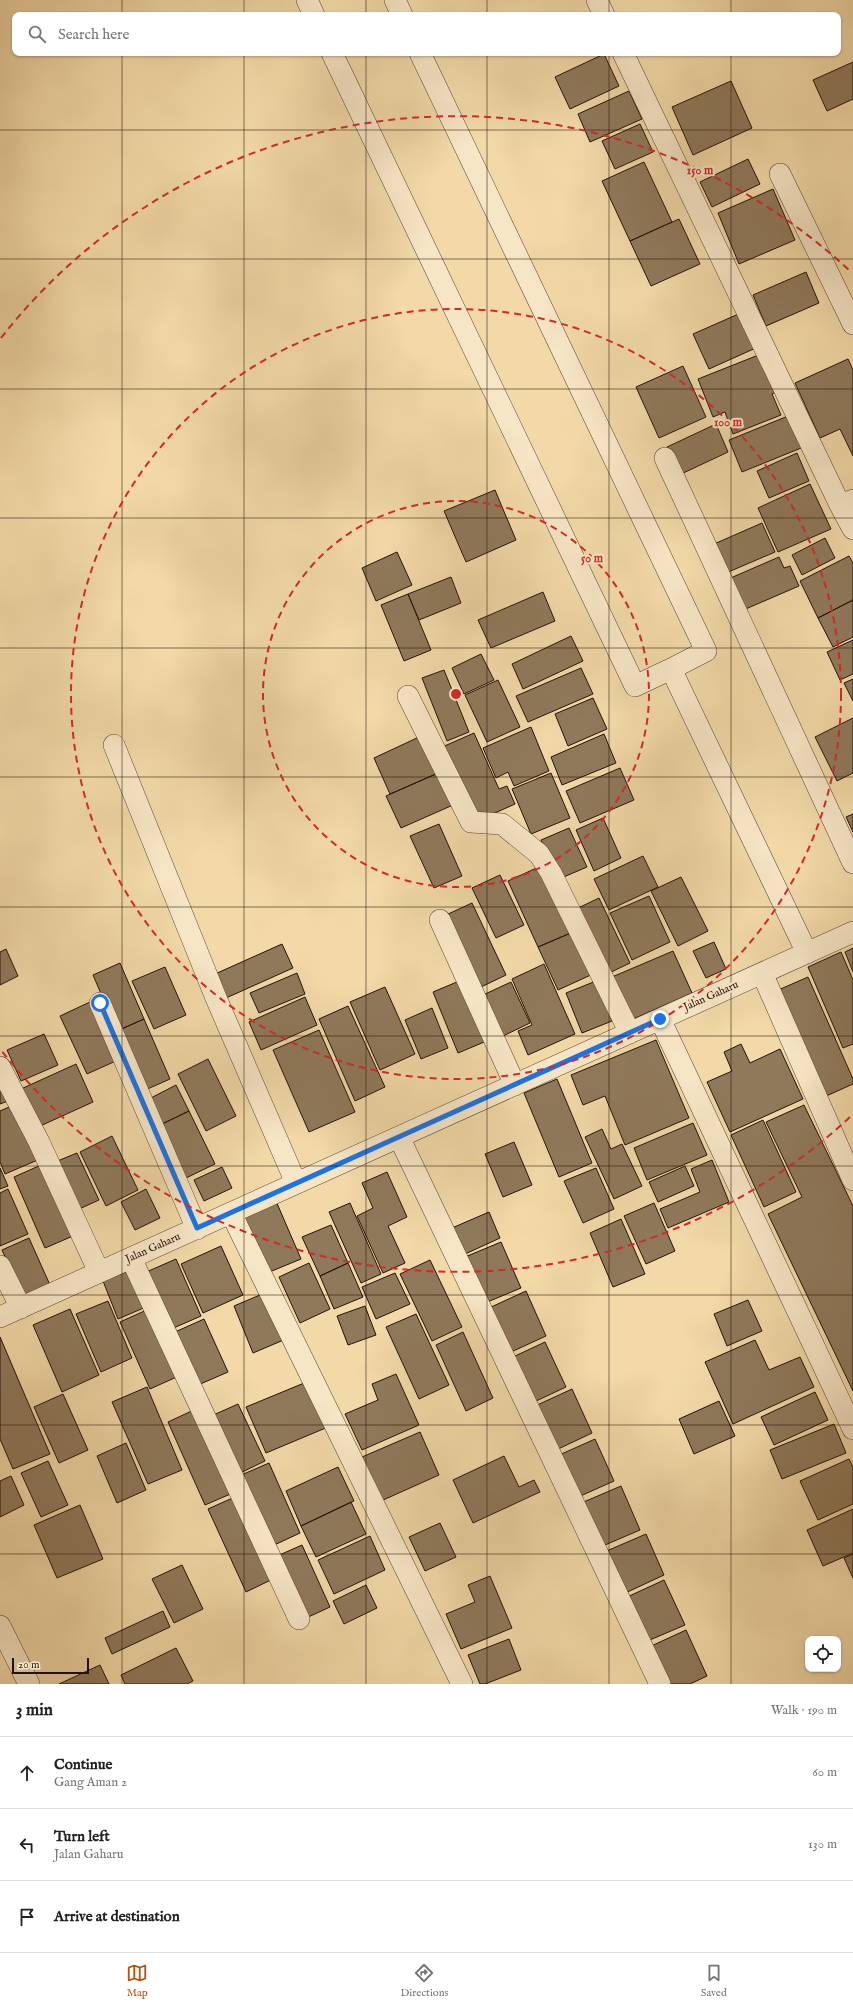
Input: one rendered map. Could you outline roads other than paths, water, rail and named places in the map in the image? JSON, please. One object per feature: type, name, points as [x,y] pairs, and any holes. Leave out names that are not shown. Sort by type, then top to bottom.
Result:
[{"type":"street","points":[[307,0],[313,12]]},
{"type":"street","points":[[395,0],[401,12]]},
{"type":"street","points":[[597,0],[603,12]]},
{"type":"street","points":[[333,56],[635,686],[706,651],[421,56]]},
{"type":"street","points":[[624,56],[847,502],[853,529]]},
{"type":"street","points":[[780,174],[853,324]]},
{"type":"street","points":[[665,458],[853,863]]},
{"type":"street","points":[[671,669],[807,953]]},
{"type":"street","points":[[408,696],[471,822],[502,824],[539,854],[551,873],[630,1033]]},
{"type":"street","points":[[114,745],[216,998],[296,1183]]},
{"type":"street","points":[[440,920],[514,1085]]},
{"type":"street","name":"Jalan Gaharu","points":[[0,1317],[853,932]]},
{"type":"street","points":[[762,973],[853,1180]]},
{"type":"street","points":[[100,1003],[197,1228]]},
{"type":"street","points":[[660,1019],[853,1429]]},
{"type":"street","points":[[0,1067],[39,1142],[99,1272]]},
{"type":"street","points":[[399,1137],[660,1684]]},
{"type":"street","points":[[231,1213],[462,1684]]},
{"type":"street","points":[[131,1258],[299,1619]]},
{"type":"street","points":[[0,1266],[21,1308]]},
{"type":"street","points":[[0,1626],[29,1684]]}]
